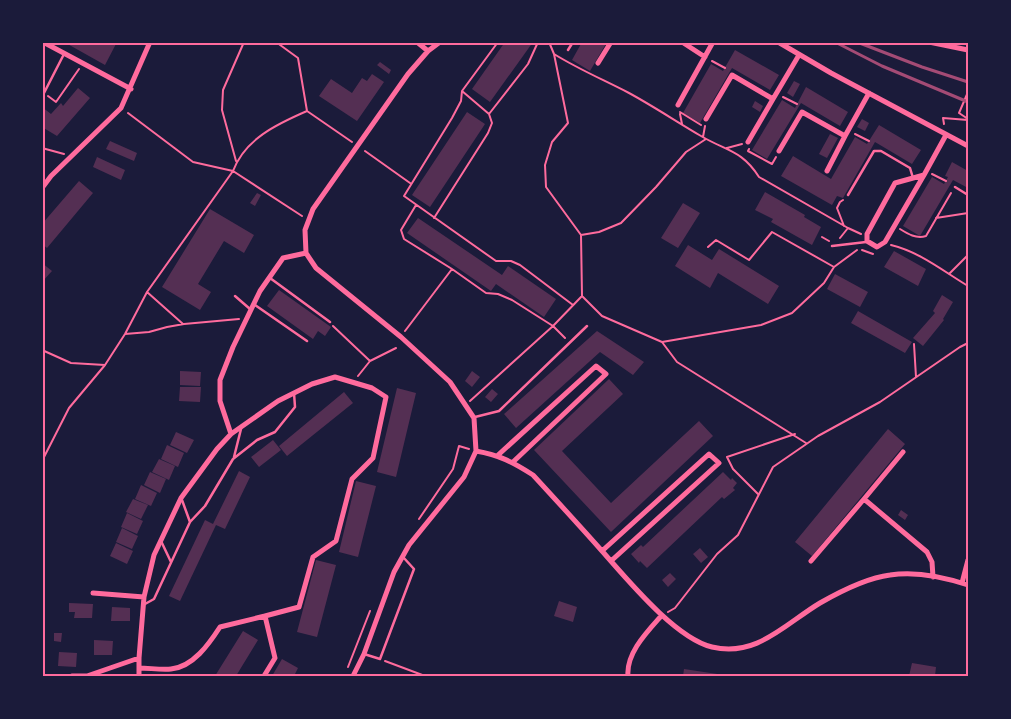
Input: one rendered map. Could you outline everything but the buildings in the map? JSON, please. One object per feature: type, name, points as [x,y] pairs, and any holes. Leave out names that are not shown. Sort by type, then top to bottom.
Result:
[{"type":"street","points":[[43,42],[130,89]]},
{"type":"street","points":[[42,188],[51,176],[121,108],[150,42]]},
{"type":"street","points":[[417,42],[428,51]]},
{"type":"street","points":[[353,676],[364,654],[390,581],[409,545],[464,476],[476,451],[474,418],[450,382],[401,337],[316,268],[306,253],[305,230],[313,209],[408,74],[428,51],[440,42]]},
{"type":"street","points":[[598,63],[611,42]]},
{"type":"street","points":[[682,42],[705,57]]},
{"type":"street","points":[[678,105],[714,42]]},
{"type":"street","points":[[778,42],[968,146]]},
{"type":"street","points":[[929,42],[968,50]]},
{"type":"street","points":[[748,142],[799,54]]},
{"type":"street","points":[[706,119],[732,75],[775,96]]},
{"type":"street","points":[[826,171],[869,93]]},
{"type":"street","points":[[779,151],[802,112],[845,136]]},
{"type":"street","points":[[925,173],[896,182],[867,234],[867,242],[877,247],[884,242],[925,173],[946,135]]},
{"type":"street","points":[[231,434],[220,401],[220,380],[233,347],[254,304],[284,258],[306,253]]},
{"type":"street","points":[[498,456],[596,366],[606,374],[513,462]]},
{"type":"street","points":[[139,668],[172,669],[189,662],[206,648],[220,627],[299,607],[313,557],[336,542],[352,479],[373,458],[386,397],[372,388],[335,377],[312,384],[278,401],[231,434],[217,449],[181,498],[154,555],[143,605],[139,658],[139,668],[139,676]]},
{"type":"street","points":[[476,451],[513,462],[532,475],[662,615],[691,637],[711,647],[738,650],[765,640],[820,603],[862,582],[890,574],[916,574],[968,585]]},
{"type":"street","points":[[811,561],[903,452]]},
{"type":"street","points":[[602,551],[709,454],[718,463],[611,561]]},
{"type":"street","points":[[864,499],[927,552],[932,562],[933,577]]},
{"type":"street","points":[[962,583],[968,560]]},
{"type":"street","points":[[93,592],[144,597]]},
{"type":"street","points":[[628,676],[627,667],[632,653],[662,615]]},
{"type":"street","points":[[264,676],[275,658],[265,616]]},
{"type":"street","points":[[72,676],[87,676],[139,658]]},
{"type":"lane","points":[[568,50],[573,42]]},
{"type":"lane","points":[[44,93],[64,54]]},
{"type":"lane","points":[[848,195],[874,151],[880,151],[910,168],[913,178]]},
{"type":"lane","points":[[955,187],[968,195]]},
{"type":"lane","points":[[832,246],[867,242]]},
{"type":"lane","points":[[270,278],[330,322]]},
{"type":"lane","points":[[235,296],[251,310]]},
{"type":"lane","points":[[254,304],[307,340]]},
{"type":"lane","points":[[474,418],[499,411],[587,326]]},
{"type":"lane","points":[[233,459],[256,440],[275,432],[296,407],[294,393]]},
{"type":"lane","points":[[143,605],[154,599],[190,522],[205,506],[233,459],[242,427]]},
{"type":"lane","points":[[181,498],[190,522]]},
{"type":"lane","points":[[161,541],[171,562]]},
{"type":"lane","points":[[364,654],[380,660],[414,569],[403,557]]},
{"type":"path","points":[[236,161],[222,110],[223,90],[244,42]]},
{"type":"path","points":[[276,42],[298,58],[307,111],[410,183]]},
{"type":"path","points":[[498,42],[462,91],[461,101],[452,118],[410,183],[404,196],[496,261],[511,261],[520,265],[573,305]]},
{"type":"path","points":[[489,114],[528,64],[538,42]]},
{"type":"path","points":[[550,42],[568,123],[552,142],[545,165],[546,187],[581,235],[582,296],[602,316],[662,342],[677,362],[795,434],[806,443]]},
{"type":"path","points":[[554,54],[592,76],[629,93],[705,138],[728,148],[751,164],[759,177],[859,234],[867,234]]},
{"type":"path","points":[[705,57],[724,68]]},
{"type":"path","points":[[44,93],[56,102],[82,64]]},
{"type":"path","points":[[592,76],[594,71]]},
{"type":"path","points":[[434,218],[488,133],[492,123],[489,114],[462,91]]},
{"type":"path","points":[[968,92],[959,113],[968,120]]},
{"type":"path","points":[[775,96],[797,104]]},
{"type":"path","points":[[678,105],[682,125]]},
{"type":"path","points":[[121,108],[193,162],[232,171],[309,220]]},
{"type":"path","points":[[42,461],[69,408],[105,365],[125,334],[147,292],[232,171],[236,161],[254,140],[281,122],[307,111]]},
{"type":"path","points":[[680,114],[702,126]]},
{"type":"path","points":[[946,135],[942,118],[968,120]]},
{"type":"path","points":[[705,138],[706,119]]},
{"type":"path","points":[[848,130],[869,142]]},
{"type":"path","points":[[581,235],[599,232],[621,224],[686,152],[705,138]]},
{"type":"path","points":[[728,148],[748,142],[752,144],[748,151],[772,164],[779,151]]},
{"type":"path","points":[[42,148],[72,156]]},
{"type":"path","points":[[925,173],[946,181]]},
{"type":"path","points":[[894,226],[912,236],[920,238],[926,236],[955,187]]},
{"type":"path","points":[[840,202],[837,208],[844,226]]},
{"type":"path","points":[[416,205],[401,230],[404,239],[452,268],[486,293],[498,294],[512,300],[553,326],[570,343]]},
{"type":"path","points":[[936,218],[968,213]]},
{"type":"path","points":[[708,247],[716,240],[749,260],[772,232],[834,267]]},
{"type":"path","points":[[889,245],[907,249],[968,286]]},
{"type":"path","points":[[662,342],[762,325],[792,313],[824,284],[834,267],[860,248],[870,254],[879,254]]},
{"type":"path","points":[[949,274],[968,255]]},
{"type":"path","points":[[401,337],[452,268]]},
{"type":"path","points":[[147,292],[184,324]]},
{"type":"path","points":[[466,405],[553,326],[582,296]]},
{"type":"path","points":[[125,334],[149,332],[167,326],[246,318]]},
{"type":"path","points":[[330,322],[370,362]]},
{"type":"path","points":[[662,615],[675,608],[717,554],[738,535],[773,467],[806,443],[880,402],[968,343]]},
{"type":"path","points":[[914,344],[916,377]]},
{"type":"path","points":[[364,370],[370,362],[396,348]]},
{"type":"path","points":[[42,350],[71,363],[105,365]]},
{"type":"path","points":[[758,495],[733,469],[727,457],[795,434]]},
{"type":"path","points":[[380,660],[426,676]]},
{"type":"railway","points":[[835,42],[882,66],[968,102]]},
{"type":"railway","points":[[857,42],[968,82]]}]
